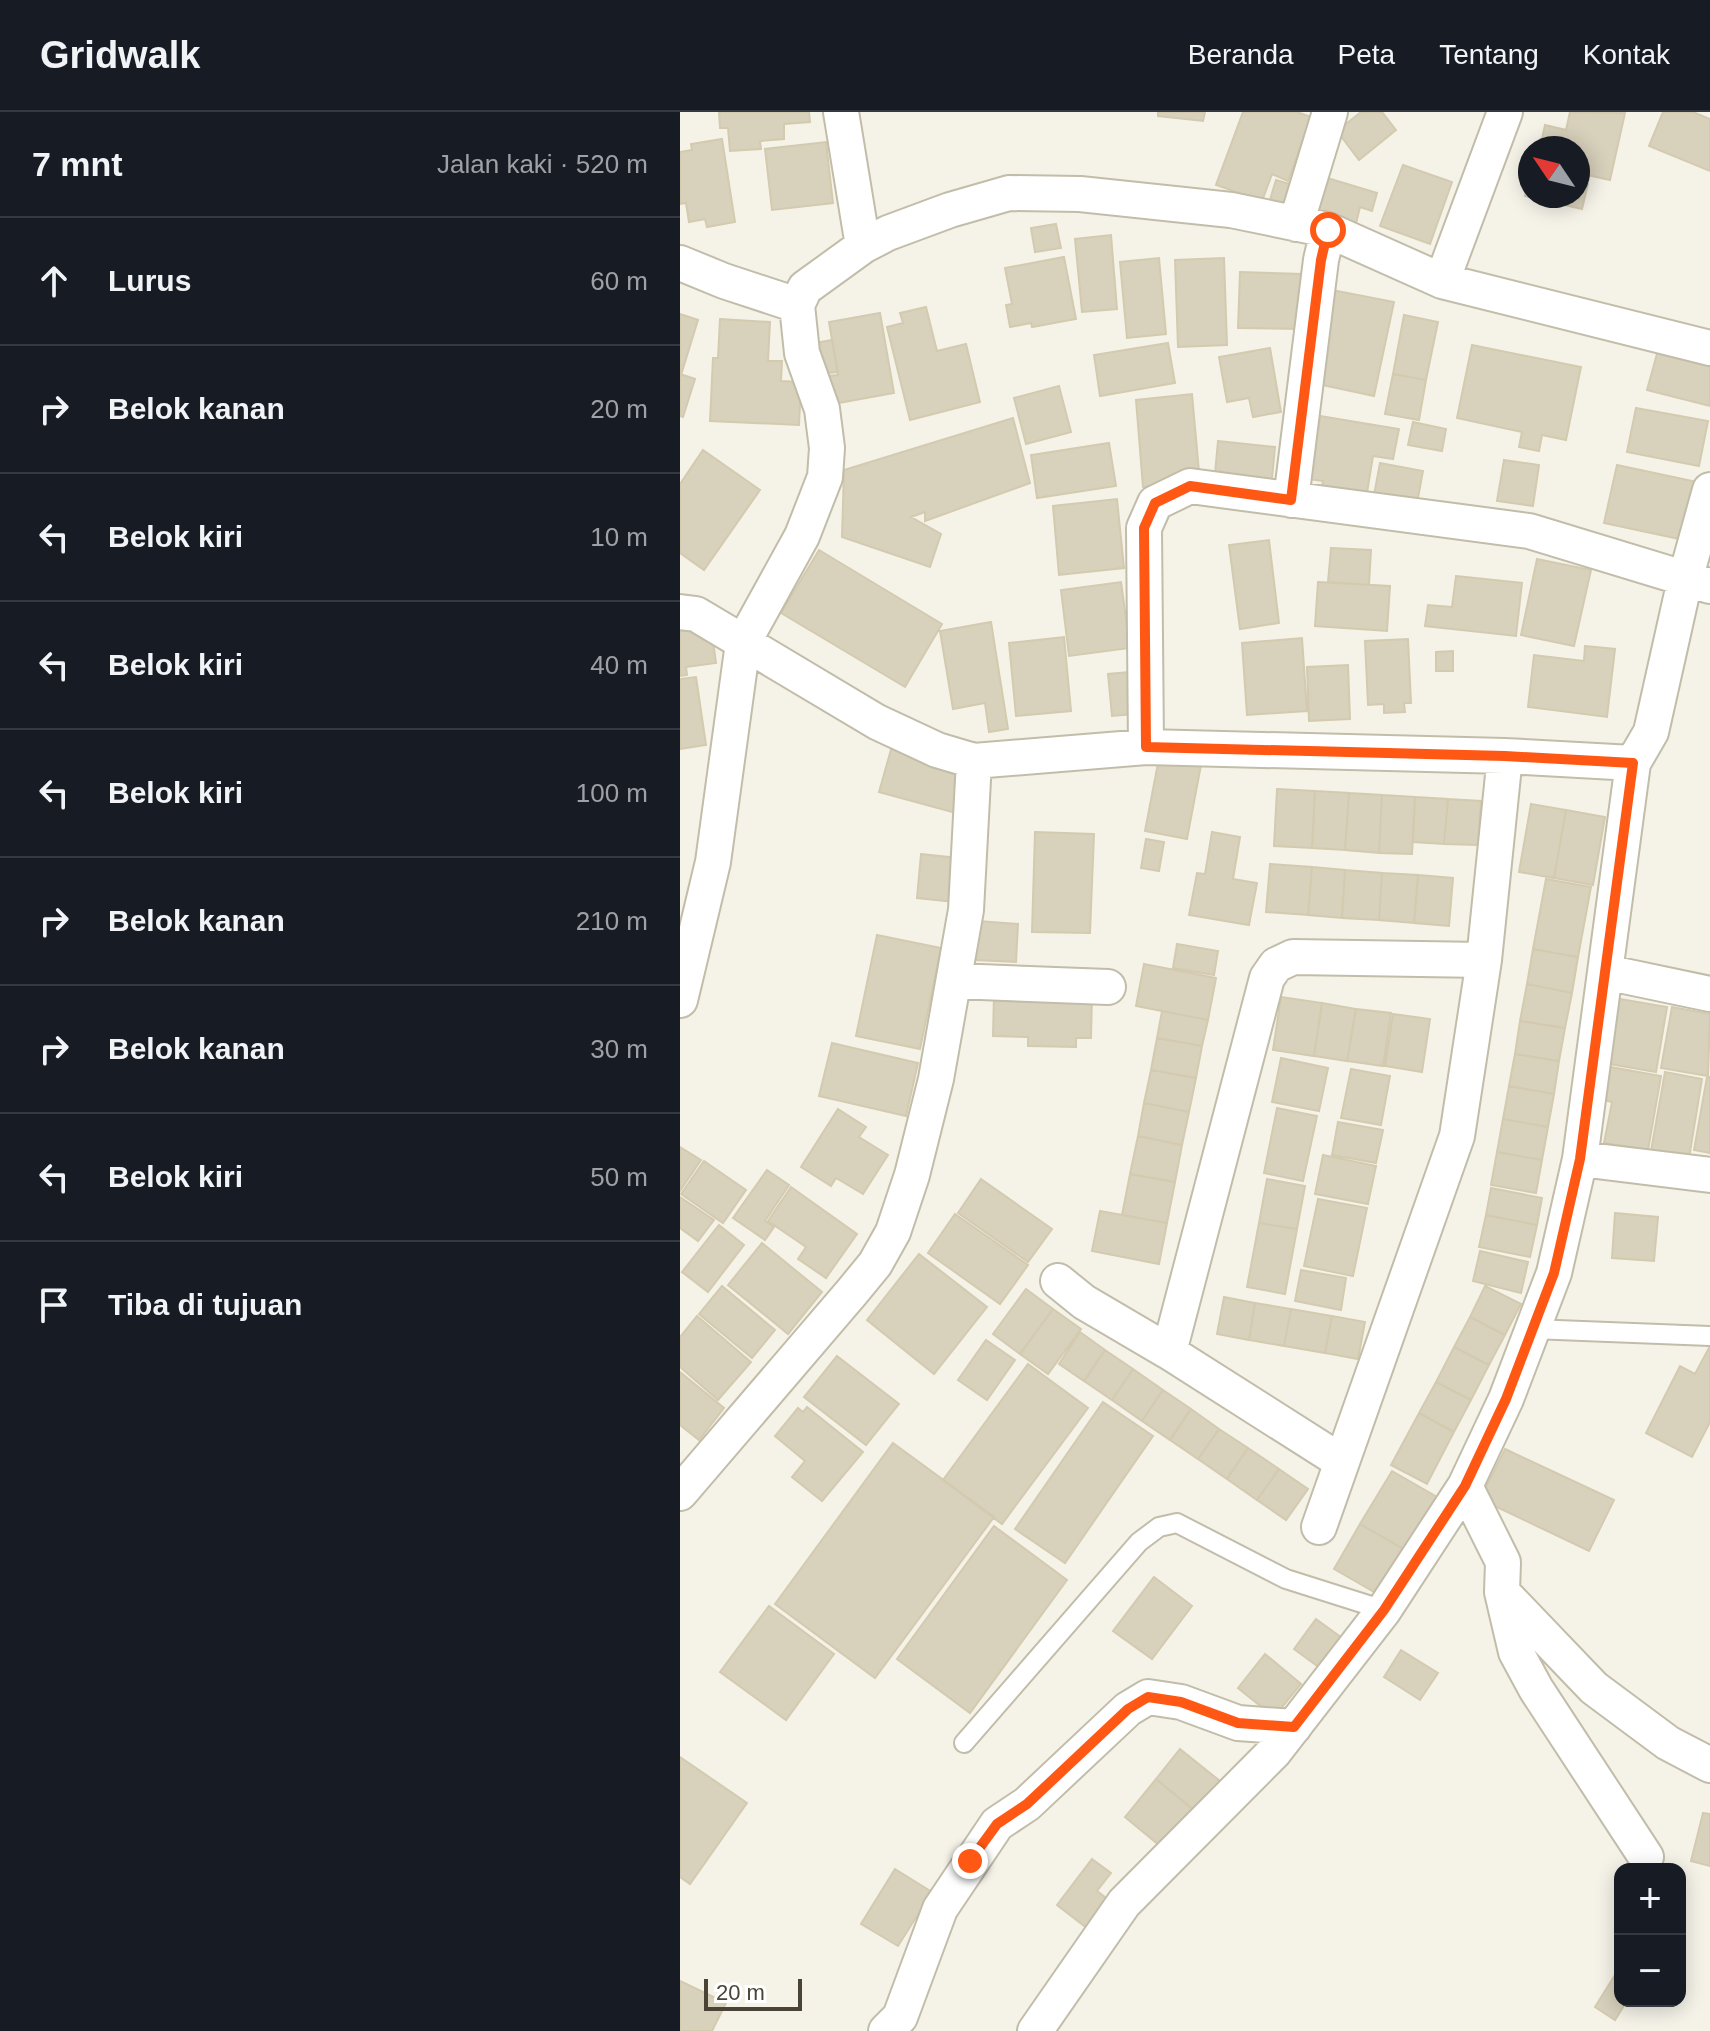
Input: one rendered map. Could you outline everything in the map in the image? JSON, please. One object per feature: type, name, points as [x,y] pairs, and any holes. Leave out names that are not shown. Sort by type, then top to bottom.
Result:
[{"type":"street","points":[[841,112],[863,246]]},
{"type":"street","points":[[1291,500],[1321,260],[1312,227],[1330,112]]},
{"type":"street","points":[[1442,281],[1505,112]]},
{"type":"street","points":[[680,1000],[713,862],[743,643],[802,536],[825,477],[827,448],[822,409],[802,353],[797,305],[805,288],[863,246],[888,233],[950,210],[1009,193],[1080,194],[1231,210],[1312,227],[1442,281],[1710,348]]},
{"type":"street","points":[[680,263],[797,305]]},
{"type":"street","points":[[1146,747],[1144,528],[1155,503],[1190,486],[1529,531],[1698,583]]},
{"type":"street","points":[[1035,2031],[1124,1903],[1274,1752],[1384,1610],[1465,1486],[1506,1399],[1554,1273],[1580,1159],[1633,763],[1651,732],[1698,583],[1710,490]]},
{"type":"street","points":[[680,612],[696,614],[877,722],[937,750],[974,761],[1146,747],[1505,756],[1633,763]]},
{"type":"street","points":[[1319,1527],[1457,1136],[1484,960],[1505,756]]},
{"type":"street","points":[[680,1493],[875,1264],[893,1232],[916,1161],[955,981],[966,910],[974,761]]},
{"type":"street","points":[[1169,1352],[1267,978],[1276,965],[1293,957],[1484,960]]},
{"type":"street","points":[[1605,972],[1710,994]]},
{"type":"street","points":[[955,981],[1108,987]]},
{"type":"street","points":[[1580,1159],[1710,1175]]},
{"type":"street","points":[[1058,1281],[1084,1302],[1342,1462]]},
{"type":"street","points":[[1465,1486],[1503,1562],[1502,1592],[1516,1652],[1529,1677],[1646,1857]]},
{"type":"street","points":[[1502,1592],[1594,1688],[1668,1743],[1710,1765]]},
{"type":"street","points":[[886,2031],[900,2017],[940,1909],[997,1824],[1027,1804],[1128,1709],[1148,1697],[1181,1702],[1238,1723],[1294,1727]]},
{"type":"lane","points":[[1532,1329],[1710,1336]]},
{"type":"lane","points":[[964,1743],[1139,1542],[1159,1527],[1177,1523],[1286,1579],[1384,1610]]},
{"type":"building","points":[[719,112],[809,112],[810,122],[784,124],[784,139],[760,141],[761,149],[730,151],[728,128],[720,128]]},
{"type":"building","points":[[1158,112],[1205,112],[1203,121],[1158,116]]},
{"type":"building","points":[[1243,112],[1297,112],[1311,117],[1288,181],[1272,174],[1262,201],[1216,185]]},
{"type":"building","points":[[1361,112],[1382,112],[1396,130],[1359,160],[1337,131]]},
{"type":"building","points":[[1570,112],[1625,113],[1610,180],[1590,176],[1590,136],[1543,136],[1545,125],[1566,130]]},
{"type":"building","points":[[1663,112],[1693,112],[1710,119],[1710,171],[1649,146]]},
{"type":"building","points":[[722,139],[735,222],[707,227],[705,219],[689,222],[686,203],[680,204],[680,152],[692,150],[691,144]]},
{"type":"building","points":[[826,142],[833,203],[772,210],[765,149]]},
{"type":"building","points":[[1403,165],[1452,182],[1430,244],[1380,226]]},
{"type":"building","points":[[1324,177],[1377,193],[1372,211],[1360,207],[1354,232],[1312,220]]},
{"type":"building","points":[[1276,180],[1296,186],[1286,219],[1266,213]]},
{"type":"building","points":[[1056,224],[1061,248],[1035,252],[1031,228]]},
{"type":"building","points":[[1111,235],[1117,309],[1082,312],[1075,239]]},
{"type":"building","points":[[1064,257],[1076,319],[1032,327],[1031,323],[1010,327],[1006,305],[1012,304],[1005,268]]},
{"type":"building","points":[[1159,258],[1166,334],[1127,338],[1120,262]]},
{"type":"building","points":[[1224,258],[1227,345],[1178,347],[1175,260]]},
{"type":"building","points":[[1240,272],[1303,274],[1301,329],[1238,328]]},
{"type":"building","points":[[1332,290],[1394,302],[1374,396],[1313,383]]},
{"type":"building","points":[[926,307],[937,351],[966,344],[980,402],[910,420],[887,327],[903,323],[900,313]]},
{"type":"building","points":[[880,313],[894,393],[833,404],[828,376],[838,375],[829,322]]},
{"type":"building","points":[[680,314],[698,320],[681,375],[680,374]]},
{"type":"building","points":[[1404,315],[1438,322],[1426,380],[1393,374]]},
{"type":"building","points":[[720,319],[770,322],[768,361],[782,361],[781,381],[801,382],[799,425],[710,421],[713,358],[718,358]]},
{"type":"building","points":[[832,340],[838,372],[821,374],[815,343]]},
{"type":"building","points":[[1168,343],[1175,383],[1100,396],[1094,355]]},
{"type":"building","points":[[1660,343],[1710,356],[1710,406],[1647,390]]},
{"type":"building","points":[[1472,345],[1581,367],[1566,440],[1542,435],[1539,451],[1519,447],[1522,432],[1457,418]]},
{"type":"building","points":[[1270,348],[1281,412],[1253,417],[1249,398],[1227,402],[1219,357]]},
{"type":"building","points":[[680,374],[695,379],[683,417],[680,416]]},
{"type":"building","points":[[1393,374],[1426,380],[1419,420],[1385,414]]},
{"type":"building","points":[[1059,386],[1071,432],[1026,444],[1014,398]]},
{"type":"building","points":[[1192,394],[1200,483],[1143,487],[1136,400]]},
{"type":"building","points":[[1636,408],[1708,421],[1699,466],[1627,452]]},
{"type":"building","points":[[1320,416],[1399,429],[1393,459],[1373,456],[1365,505],[1320,499],[1323,481],[1300,478],[1308,428],[1318,430]]},
{"type":"building","points":[[1013,418],[1030,483],[925,521],[925,512],[911,517],[941,534],[930,567],[842,537],[844,470]]},
{"type":"building","points":[[1413,422],[1446,429],[1442,451],[1408,445]]},
{"type":"building","points":[[1218,441],[1275,447],[1271,489],[1214,484]]},
{"type":"building","points":[[1109,443],[1116,486],[1037,498],[1031,455]]},
{"type":"building","points":[[703,450],[760,490],[704,570],[680,553],[680,484]]},
{"type":"building","points":[[1504,460],[1539,465],[1533,506],[1497,501]]},
{"type":"building","points":[[1380,463],[1423,471],[1415,514],[1372,506]]},
{"type":"building","points":[[1617,465],[1697,482],[1684,540],[1604,523]]},
{"type":"building","points":[[1117,499],[1124,568],[1059,575],[1053,506]]},
{"type":"building","points":[[1269,540],[1279,623],[1240,629],[1229,545]]},
{"type":"building","points":[[1331,548],[1371,550],[1369,585],[1328,582]]},
{"type":"building","points":[[819,550],[942,624],[905,687],[781,613]]},
{"type":"building","points":[[1537,559],[1591,570],[1574,646],[1521,635]]},
{"type":"building","points":[[1456,576],[1522,583],[1516,636],[1425,626],[1428,605],[1452,607]]},
{"type":"building","points":[[1121,582],[1130,648],[1069,656],[1061,590]]},
{"type":"building","points":[[1318,582],[1390,586],[1387,631],[1315,626]]},
{"type":"building","points":[[991,622],[1008,729],[989,732],[985,703],[953,709],[940,631]]},
{"type":"building","points":[[711,626],[716,663],[686,667],[687,675],[680,676],[680,630]]},
{"type":"building","points":[[1064,637],[1071,711],[1016,716],[1009,643]]},
{"type":"building","points":[[1302,638],[1307,711],[1247,715],[1242,643]]},
{"type":"building","points":[[1408,639],[1411,703],[1404,703],[1405,712],[1384,713],[1384,704],[1368,705],[1365,641]]},
{"type":"building","points":[[1585,646],[1615,649],[1607,717],[1528,707],[1534,655],[1584,661]]},
{"type":"building","points":[[1453,651],[1453,671],[1436,671],[1436,652]]},
{"type":"building","points":[[1348,665],[1350,719],[1309,721],[1307,667]]},
{"type":"building","points":[[1141,671],[1145,713],[1112,716],[1108,674]]},
{"type":"building","points":[[696,677],[706,745],[680,749],[680,679]]},
{"type":"building","points":[[892,746],[970,768],[956,813],[879,792]]},
{"type":"building","points":[[1159,758],[1201,765],[1187,839],[1145,831]]},
{"type":"building","points":[[1277,789],[1315,791],[1312,848],[1274,846]]},
{"type":"building","points":[[1315,791],[1349,793],[1345,850],[1312,848]]},
{"type":"building","points":[[1349,793],[1382,795],[1379,853],[1345,850]]},
{"type":"building","points":[[1382,795],[1415,797],[1412,854],[1379,853]]},
{"type":"building","points":[[1415,797],[1448,799],[1444,844],[1413,842]]},
{"type":"building","points":[[1448,799],[1481,801],[1478,845],[1444,844]]},
{"type":"building","points":[[1531,804],[1566,810],[1554,878],[1519,872]]},
{"type":"building","points":[[1566,810],[1605,817],[1593,885],[1554,878]]},
{"type":"building","points":[[1035,832],[1094,834],[1090,933],[1032,932]]},
{"type":"building","points":[[1212,832],[1240,837],[1233,879],[1257,883],[1249,925],[1189,915],[1197,873],[1205,874]]},
{"type":"building","points":[[1146,839],[1164,842],[1159,871],[1141,868]]},
{"type":"building","points":[[921,854],[958,858],[954,902],[917,898]]},
{"type":"building","points":[[1270,864],[1312,867],[1308,915],[1266,912]]},
{"type":"building","points":[[1312,867],[1345,870],[1342,918],[1308,915]]},
{"type":"building","points":[[1345,870],[1382,873],[1379,920],[1342,918]]},
{"type":"building","points":[[1382,873],[1418,875],[1414,923],[1379,920]]},
{"type":"building","points":[[1418,875],[1453,878],[1449,926],[1414,923]]},
{"type":"building","points":[[1546,879],[1591,887],[1578,957],[1533,949]]},
{"type":"building","points":[[978,921],[1018,924],[1016,962],[975,960]]},
{"type":"building","points":[[877,935],[941,948],[920,1049],[856,1036]]},
{"type":"building","points":[[1177,944],[1218,951],[1214,975],[1173,968]]},
{"type":"building","points":[[1533,949],[1578,957],[1572,993],[1527,984]]},
{"type":"building","points":[[1144,964],[1216,978],[1208,1020],[1136,1006]]},
{"type":"building","points":[[1527,984],[1572,993],[1565,1028],[1520,1021]]},
{"type":"building","points":[[994,995],[1092,996],[1091,1038],[1076,1038],[1076,1047],[1028,1046],[1028,1037],[993,1036]]},
{"type":"building","points":[[1281,997],[1322,1003],[1314,1056],[1273,1050]]},
{"type":"building","points":[[1620,999],[1667,1007],[1656,1072],[1609,1064]]},
{"type":"building","points":[[1322,1003],[1356,1009],[1347,1061],[1314,1056]]},
{"type":"building","points":[[1672,1007],[1710,1014],[1708,1076],[1661,1068]]},
{"type":"building","points":[[1356,1009],[1391,1013],[1383,1066],[1347,1061]]},
{"type":"building","points":[[1162,1011],[1208,1020],[1202,1046],[1157,1038]]},
{"type":"building","points":[[1393,1014],[1430,1019],[1422,1072],[1385,1066]]},
{"type":"building","points":[[1520,1021],[1565,1028],[1559,1061],[1515,1054]]},
{"type":"building","points":[[1157,1038],[1202,1046],[1196,1078],[1151,1070]]},
{"type":"building","points":[[832,1043],[918,1063],[906,1116],[819,1096]]},
{"type":"building","points":[[1515,1054],[1559,1061],[1554,1094],[1509,1086]]},
{"type":"building","points":[[1281,1058],[1328,1068],[1319,1111],[1272,1102]]},
{"type":"building","points":[[1605,1066],[1661,1076],[1648,1150],[1604,1143],[1612,1102],[1599,1099]]},
{"type":"building","points":[[1351,1069],[1390,1076],[1381,1125],[1341,1118]]},
{"type":"building","points":[[1151,1070],[1196,1078],[1189,1112],[1144,1103]]},
{"type":"building","points":[[1665,1072],[1702,1079],[1689,1158],[1651,1151]]},
{"type":"building","points":[[1707,1077],[1710,1077],[1710,1153],[1694,1150]]},
{"type":"building","points":[[1509,1086],[1554,1094],[1548,1127],[1503,1119]]},
{"type":"building","points":[[1144,1103],[1189,1112],[1182,1145],[1138,1136]]},
{"type":"building","points":[[1277,1108],[1317,1116],[1303,1181],[1264,1173]]},
{"type":"building","points":[[838,1109],[866,1127],[859,1137],[888,1155],[863,1194],[836,1178],[831,1186],[801,1167]]},
{"type":"building","points":[[1503,1119],[1548,1127],[1542,1160],[1497,1152]]},
{"type":"building","points":[[1338,1122],[1383,1130],[1376,1163],[1332,1155]]},
{"type":"building","points":[[1138,1136],[1182,1145],[1175,1182],[1130,1174]]},
{"type":"building","points":[[680,1147],[701,1160],[680,1191]]},
{"type":"building","points":[[1497,1152],[1542,1160],[1536,1193],[1491,1185]]},
{"type":"building","points":[[1323,1155],[1376,1166],[1368,1204],[1315,1194]]},
{"type":"building","points":[[704,1161],[746,1190],[723,1223],[681,1194]]},
{"type":"building","points":[[767,1170],[789,1185],[765,1221],[774,1227],[765,1240],[733,1218]]},
{"type":"building","points":[[1130,1174],[1175,1182],[1167,1223],[1122,1215]]},
{"type":"building","points":[[981,1179],[1052,1229],[1028,1262],[958,1213]]},
{"type":"building","points":[[1267,1179],[1305,1186],[1297,1229],[1259,1223]]},
{"type":"building","points":[[791,1187],[857,1234],[826,1278],[798,1259],[806,1247],[768,1221]]},
{"type":"building","points":[[1491,1188],[1542,1198],[1537,1225],[1486,1215]]},
{"type":"building","points":[[680,1197],[714,1220],[698,1241],[680,1228]]},
{"type":"building","points":[[1318,1199],[1367,1208],[1353,1276],[1304,1266]]},
{"type":"building","points":[[1100,1211],[1167,1223],[1159,1264],[1092,1251]]},
{"type":"building","points":[[1615,1213],[1658,1217],[1654,1261],[1612,1258]]},
{"type":"building","points":[[955,1214],[1028,1265],[1000,1304],[928,1253]]},
{"type":"building","points":[[1486,1215],[1537,1225],[1530,1257],[1479,1247]]},
{"type":"building","points":[[1259,1223],[1297,1229],[1285,1294],[1247,1287]]},
{"type":"building","points":[[719,1225],[744,1245],[708,1292],[682,1272]]},
{"type":"building","points":[[762,1243],[822,1292],[788,1334],[728,1285]]},
{"type":"building","points":[[1480,1251],[1528,1262],[1521,1293],[1473,1281]]},
{"type":"building","points":[[919,1254],[987,1307],[934,1374],[867,1320]]},
{"type":"building","points":[[1301,1270],[1346,1278],[1341,1310],[1295,1301]]},
{"type":"building","points":[[722,1286],[775,1330],[752,1358],[699,1314]]},
{"type":"building","points":[[1485,1286],[1521,1304],[1505,1335],[1470,1317]]},
{"type":"building","points":[[1026,1289],[1053,1309],[1020,1354],[993,1334]]},
{"type":"building","points":[[1224,1297],[1255,1303],[1249,1340],[1217,1334]]},
{"type":"building","points":[[1255,1303],[1291,1309],[1284,1346],[1249,1340]]},
{"type":"building","points":[[1053,1309],[1081,1329],[1048,1374],[1020,1354]]},
{"type":"building","points":[[1291,1309],[1332,1316],[1325,1353],[1284,1346]]},
{"type":"building","points":[[697,1316],[751,1362],[718,1400],[680,1367],[680,1337]]},
{"type":"building","points":[[1332,1316],[1365,1322],[1358,1359],[1325,1353]]},
{"type":"building","points":[[1470,1317],[1505,1335],[1489,1365],[1454,1347]]},
{"type":"building","points":[[1080,1332],[1105,1350],[1084,1381],[1059,1364]]},
{"type":"building","points":[[986,1340],[1015,1360],[987,1400],[958,1380]]},
{"type":"building","points":[[1710,1346],[1710,1422],[1692,1457],[1646,1433],[1680,1366],[1695,1374]]},
{"type":"building","points":[[1454,1347],[1489,1365],[1471,1400],[1436,1382]]},
{"type":"building","points":[[1105,1350],[1133,1369],[1112,1400],[1084,1381]]},
{"type":"building","points":[[837,1356],[899,1404],[866,1445],[804,1397]]},
{"type":"building","points":[[1028,1364],[1088,1408],[1002,1524],[943,1480]]},
{"type":"building","points":[[1133,1369],[1163,1390],[1142,1421],[1112,1400]]},
{"type":"building","points":[[680,1372],[724,1408],[699,1440],[680,1425]]},
{"type":"building","points":[[1436,1382],[1471,1400],[1454,1432],[1419,1413]]},
{"type":"building","points":[[1163,1390],[1191,1409],[1170,1440],[1142,1421]]},
{"type":"building","points":[[1103,1402],[1153,1436],[1065,1563],[1015,1529]]},
{"type":"building","points":[[807,1407],[863,1452],[822,1501],[792,1477],[805,1461],[775,1436],[798,1408],[803,1412]]},
{"type":"building","points":[[1191,1409],[1219,1429],[1198,1459],[1170,1440]]},
{"type":"building","points":[[1419,1413],[1454,1432],[1427,1484],[1391,1465]]},
{"type":"building","points":[[1219,1429],[1248,1448],[1227,1479],[1198,1459]]},
{"type":"building","points":[[893,1443],[994,1517],[875,1678],[775,1604]]},
{"type":"building","points":[[1248,1448],[1279,1469],[1257,1500],[1227,1479]]},
{"type":"building","points":[[1505,1449],[1614,1500],[1589,1551],[1480,1499]]},
{"type":"building","points":[[1279,1469],[1308,1489],[1286,1520],[1257,1500]]},
{"type":"building","points":[[1392,1471],[1439,1498],[1407,1551],[1360,1524]]},
{"type":"building","points":[[1360,1524],[1407,1551],[1381,1596],[1334,1569]]},
{"type":"building","points":[[994,1526],[1067,1580],[970,1713],[897,1659]]},
{"type":"building","points":[[1154,1577],[1192,1606],[1152,1659],[1113,1631]]},
{"type":"building","points":[[769,1606],[834,1654],[786,1720],[720,1672]]},
{"type":"building","points":[[1316,1619],[1349,1643],[1327,1673],[1294,1649]]},
{"type":"building","points":[[1401,1650],[1438,1673],[1420,1700],[1384,1677]]},
{"type":"building","points":[[1265,1654],[1301,1684],[1274,1717],[1238,1688]]},
{"type":"building","points":[[1180,1749],[1220,1781],[1195,1811],[1156,1779]]},
{"type":"building","points":[[680,1757],[747,1803],[690,1884],[680,1877]]},
{"type":"building","points":[[1156,1779],[1195,1811],[1165,1850],[1125,1817]]},
{"type":"building","points":[[1703,1813],[1710,1814],[1710,1866],[1691,1861]]},
{"type":"building","points":[[1092,1859],[1111,1873],[1097,1891],[1118,1907],[1096,1935],[1057,1905]]},
{"type":"building","points":[[895,1869],[932,1892],[898,1946],[861,1924]]},
{"type":"building","points":[[1614,1977],[1614,2007],[1623,2007],[1615,2020],[1595,2007]]},
{"type":"building","points":[[680,1981],[726,2003],[712,2031],[680,2031]]},
{"type":"route","points":[[970,1861],[997,1824],[1027,1804],[1128,1709],[1148,1697],[1181,1702],[1238,1723],[1294,1727],[1384,1610],[1465,1486],[1506,1399],[1554,1273],[1580,1159],[1633,763],[1505,756],[1146,747],[1144,528],[1155,503],[1190,486],[1291,500],[1321,260],[1328,230]]}]
